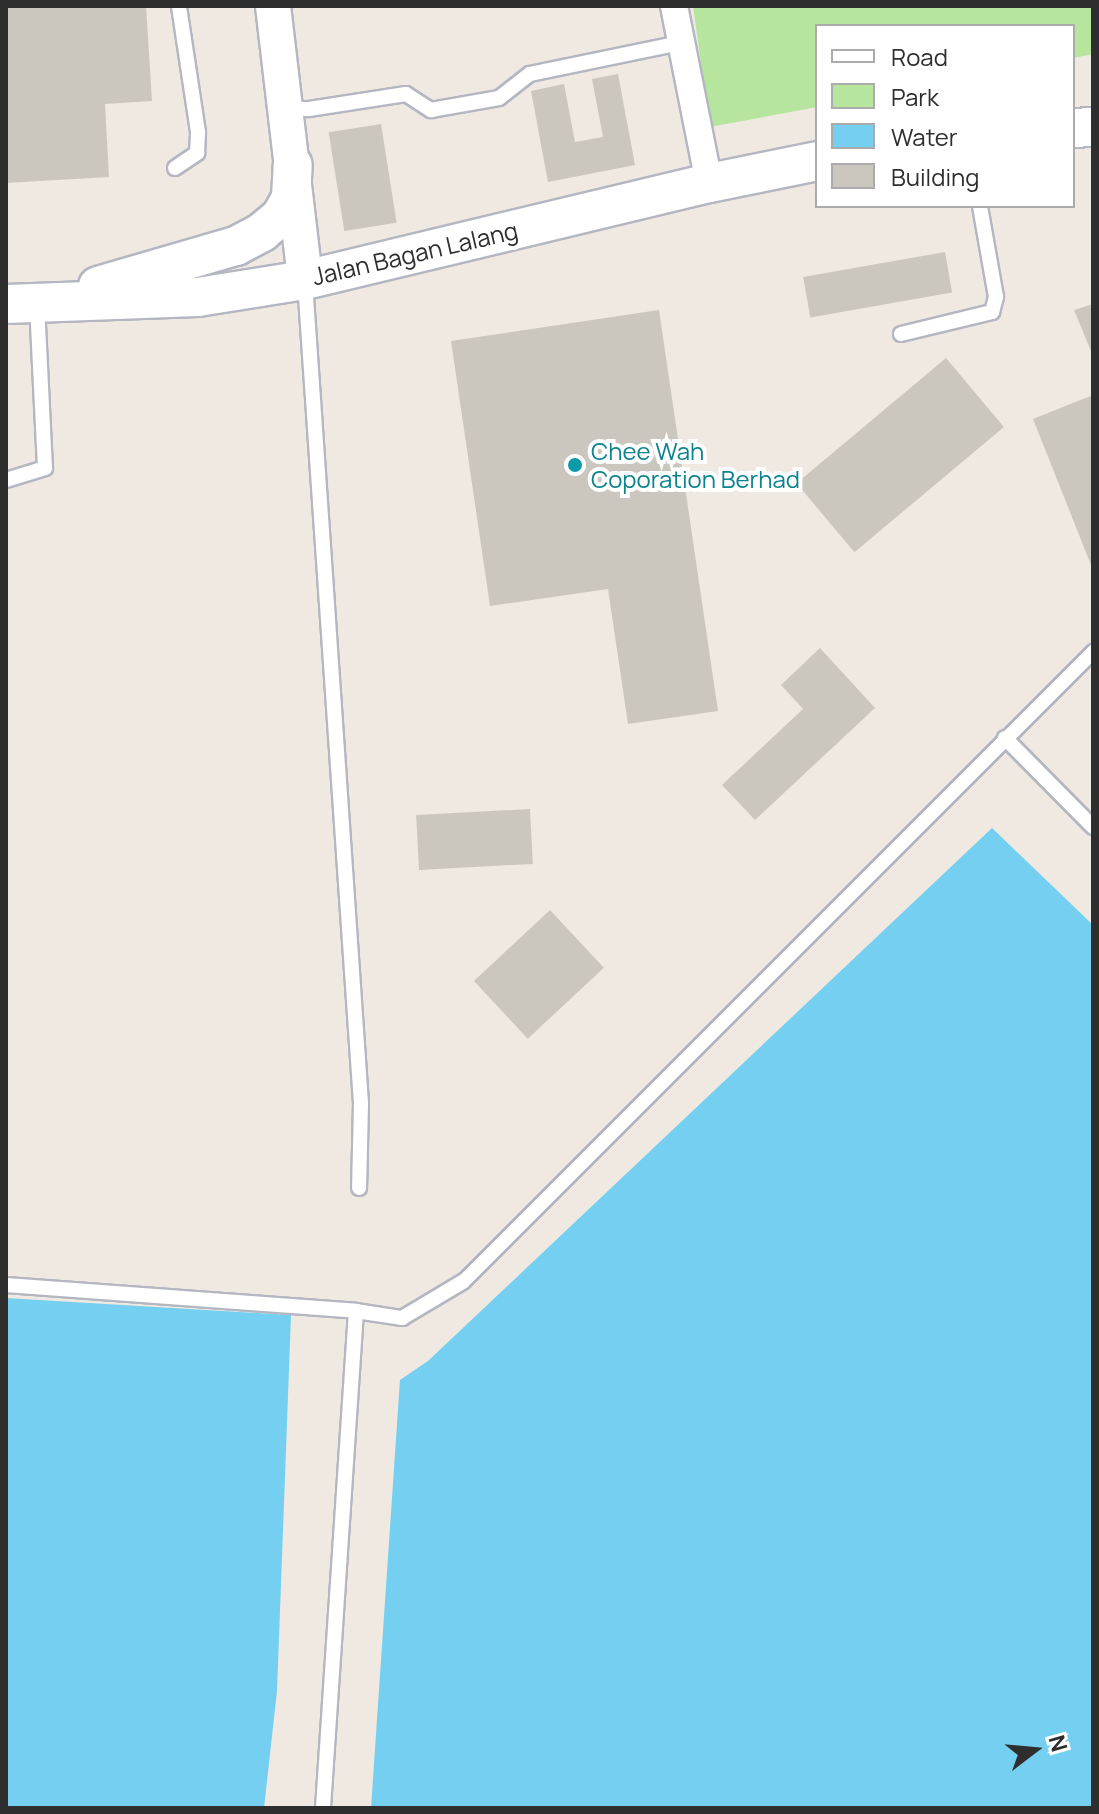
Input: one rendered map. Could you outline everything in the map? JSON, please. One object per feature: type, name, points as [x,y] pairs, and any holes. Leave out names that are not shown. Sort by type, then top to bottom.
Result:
[{"type":"main road","name":"Jalan Bagan Lalang","points":[[28,303],[198,297],[305,280],[709,183],[815,161]]},
{"type":"main road","points":[[28,303],[236,246],[262,232],[281,216],[291,198],[293,165]]},
{"type":"street","points":[[273,6],[305,280]]},
{"type":"street","points":[[674,6],[709,183]]},
{"type":"lane","points":[[175,168],[197,153],[198,132],[179,6]]},
{"type":"lane","points":[[287,108],[309,109],[406,94],[431,110],[499,98],[530,74],[680,43]]},
{"type":"lane","points":[[901,334],[992,312],[996,297],[980,208]]},
{"type":"lane","points":[[305,280],[361,1103],[359,1188]]},
{"type":"lane","points":[[6,480],[45,468],[28,303]]},
{"type":"lane","points":[[6,1285],[356,1311],[402,1318],[464,1281],[1093,652]]},
{"type":"lane","points":[[1005,738],[1093,827]]},
{"type":"lane","points":[[323,1808],[356,1311]]},
{"type":"green space","points":[[693,6],[1093,6],[1093,54],[1075,58],[1075,24],[815,24],[815,107],[710,127]]},
{"type":"water","points":[[992,828],[1093,925],[1093,1808],[371,1808],[400,1380],[428,1361]]},
{"type":"water","points":[[6,1298],[291,1315],[277,1691],[264,1808],[6,1808]]},
{"type":"building","points":[[6,6],[146,6],[152,101],[105,104],[109,177],[6,183]]},
{"type":"building","points":[[618,74],[635,165],[548,182],[531,91],[564,84],[575,142],[603,137],[592,79]]},
{"type":"building","points":[[381,124],[397,223],[344,231],[329,132]]},
{"type":"building","points":[[945,252],[952,292],[810,317],[803,277]]},
{"type":"building","points":[[1093,304],[1093,356],[1074,310]]},
{"type":"building","name":"Chee Wah Coporation Berhad","points":[[659,310],[718,711],[628,724],[608,589],[490,606],[451,341]]},
{"type":"building","points":[[946,358],[1004,427],[854,552],[797,483]]},
{"type":"building","points":[[1093,395],[1093,570],[1033,419]]},
{"type":"building","points":[[820,648],[875,708],[755,820],[722,785],[803,709],[781,685]]},
{"type":"building","points":[[530,809],[533,864],[419,870],[416,815]]},
{"type":"building","points":[[550,910],[604,968],[528,1039],[474,981]]},
{"type":"place","name":"Chee Wah Coporation Berhad","points":[[575,465]]}]
